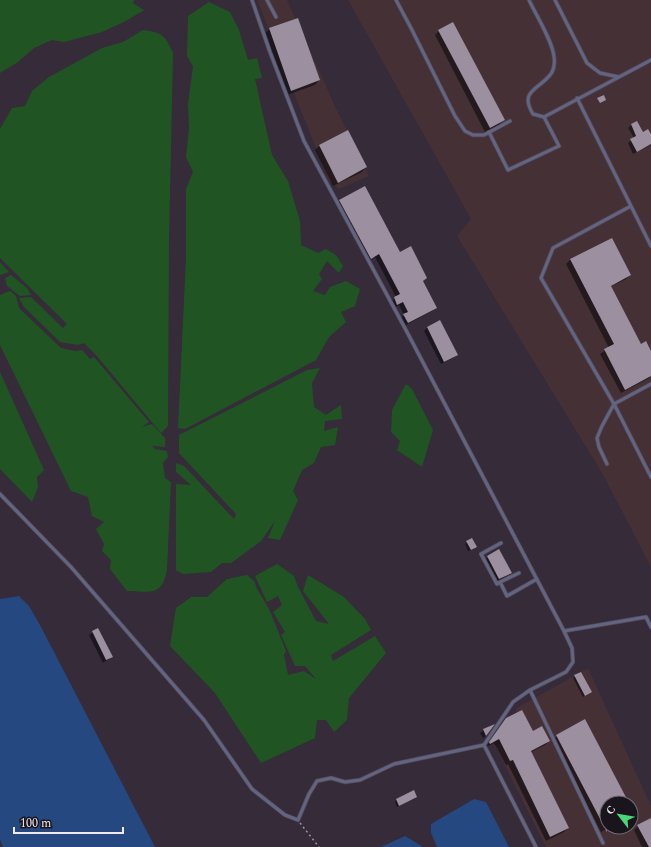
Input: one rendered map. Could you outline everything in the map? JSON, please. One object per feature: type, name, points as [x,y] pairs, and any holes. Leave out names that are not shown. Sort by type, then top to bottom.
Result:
[{"type":"lane","points":[[0,494],[71,567],[204,720],[252,789],[286,815],[298,820],[309,794],[317,781],[331,778],[344,782],[360,780],[394,764],[484,745],[513,702],[530,690],[566,672],[573,662],[572,648],[564,631],[407,332],[304,141],[252,0]]},
{"type":"lane","points":[[267,0],[276,17]]},
{"type":"lane","points":[[396,0],[459,124],[465,131],[473,135],[484,135],[510,121]]},
{"type":"lane","points":[[489,132],[508,170],[559,146],[544,117],[534,114],[529,107],[528,98],[533,90],[551,75],[554,67],[553,48],[529,0]]},
{"type":"lane","points":[[555,0],[587,63],[600,74],[619,77]]},
{"type":"lane","points":[[544,117],[577,98],[651,60]]},
{"type":"lane","points":[[577,98],[651,246]]},
{"type":"lane","points":[[631,206],[553,248],[542,278],[614,404],[651,477]]},
{"type":"lane","points":[[607,464],[599,447],[597,438],[614,404],[651,384]]},
{"type":"lane","points":[[501,543],[480,554],[497,584],[519,573]]},
{"type":"lane","points":[[500,582],[507,596],[537,579]]},
{"type":"lane","points":[[564,631],[646,617],[651,627]]},
{"type":"lane","points":[[530,690],[603,843]]},
{"type":"lane","points":[[484,745],[536,847]]},
{"type":"path","points":[[298,820],[319,847]]},
{"type":"shaded area","points":[[257,0],[287,0],[335,106],[369,176],[339,189],[329,181]]},
{"type":"shaded area","points":[[348,0],[651,0],[651,567],[602,473],[457,236],[471,219]]},
{"type":"shaded area","points":[[588,668],[651,806],[651,847],[546,847],[495,746],[524,730],[515,709]]},
{"type":"green space","points":[[0,0],[134,0],[133,3],[144,10],[126,21],[102,32],[64,42],[52,40],[34,48],[18,62],[0,73]]},
{"type":"green space","points":[[209,2],[230,12],[239,30],[248,60],[257,58],[262,78],[255,79],[272,155],[288,181],[300,221],[301,245],[318,253],[326,249],[336,255],[343,266],[339,273],[327,261],[319,274],[322,279],[313,291],[325,295],[330,287],[346,281],[360,289],[355,306],[341,312],[346,322],[329,337],[316,360],[185,429],[178,428],[186,258],[186,189],[193,172],[186,157],[189,128],[188,104],[193,66],[187,56],[188,16]]},
{"type":"green space","points":[[143,30],[155,32],[162,36],[168,42],[173,53],[169,240],[168,426],[161,433],[96,355],[84,343],[78,345],[60,342],[24,307],[19,298],[31,297],[63,328],[67,324],[0,258],[0,129],[12,108],[25,106],[32,91],[49,77],[102,48],[123,42]]},
{"type":"green space","points":[[0,262],[9,272],[0,275]]},
{"type":"green space","points":[[11,275],[27,288],[31,295],[20,296],[7,286],[5,278]]},
{"type":"green space","points":[[10,291],[16,296],[19,308],[61,348],[75,351],[82,350],[90,359],[94,357],[149,422],[142,427],[152,424],[165,438],[165,447],[152,446],[155,449],[167,451],[168,457],[163,463],[165,478],[171,482],[167,570],[165,579],[158,589],[148,592],[127,591],[110,569],[111,560],[102,551],[104,544],[96,529],[104,522],[92,516],[88,497],[71,491],[0,345],[0,295]]},
{"type":"green space","points":[[320,368],[312,383],[314,407],[326,415],[341,405],[342,419],[325,421],[324,431],[338,427],[335,445],[321,447],[314,463],[302,470],[293,491],[298,500],[280,540],[268,538],[275,521],[261,541],[231,563],[222,563],[211,572],[183,574],[176,570],[176,484],[191,485],[176,472],[176,463],[184,466],[234,519],[236,514],[179,453],[179,435],[307,370]]},
{"type":"green space","points":[[0,372],[44,470],[37,477],[38,487],[32,502],[0,469]]},
{"type":"green space","points":[[406,384],[412,389],[433,430],[422,467],[397,450],[400,441],[391,432],[392,410]]},
{"type":"green space","points":[[277,564],[294,576],[298,587],[316,621],[329,624],[303,591],[308,575],[344,597],[365,619],[371,630],[331,655],[333,661],[375,636],[386,653],[349,698],[347,720],[334,732],[326,720],[317,720],[315,738],[261,763],[215,693],[170,646],[176,608],[191,597],[207,597],[227,579],[247,575],[255,582],[256,587],[269,609],[286,651],[284,655],[288,675],[304,671],[316,679],[305,666],[295,666],[281,635],[285,632],[273,612],[282,605],[278,596],[267,602],[255,576]]},
{"type":"water","points":[[19,596],[29,606],[40,625],[155,847],[3,847],[0,839],[0,599]]},
{"type":"water","points":[[474,799],[486,802],[509,847],[437,847],[431,833],[431,824]]},
{"type":"water","points":[[405,836],[423,847],[381,847]]},
{"type":"building","points":[[298,18],[320,80],[291,91],[269,28]]},
{"type":"building","points":[[453,22],[505,120],[490,128],[438,30]]},
{"type":"building","points":[[604,95],[606,100],[600,103],[597,98]]},
{"type":"building","points":[[637,121],[643,132],[648,129],[651,134],[651,144],[637,152],[630,139],[636,136],[631,124]]},
{"type":"building","points":[[348,130],[367,167],[338,183],[319,145]]},
{"type":"building","points":[[365,186],[400,252],[411,246],[427,278],[423,281],[437,308],[408,323],[403,314],[408,312],[403,302],[397,305],[394,297],[400,294],[379,254],[371,259],[339,200]]},
{"type":"building","points":[[612,238],[631,275],[611,286],[641,344],[646,341],[651,351],[651,376],[625,390],[604,349],[614,344],[570,259]]},
{"type":"building","points":[[440,320],[458,355],[444,362],[427,327]]},
{"type":"building","points":[[472,538],[477,547],[471,550],[466,541]]},
{"type":"building","points":[[499,549],[512,573],[499,579],[487,556]]},
{"type":"building","points":[[98,628],[113,657],[106,660],[92,631]]},
{"type":"building","points":[[581,672],[592,692],[585,696],[574,675]]},
{"type":"building","points":[[522,710],[533,731],[542,726],[550,741],[531,751],[569,828],[550,837],[513,760],[510,761],[499,739],[490,744],[489,742],[506,718]]},
{"type":"building","points":[[585,719],[625,795],[599,795],[599,817],[556,735]]},
{"type":"building","points":[[495,724],[486,736],[483,729]]},
{"type":"building","points":[[414,790],[417,797],[399,806],[396,799]]},
{"type":"building","points":[[651,818],[651,847],[649,847],[639,829],[639,824]]}]
